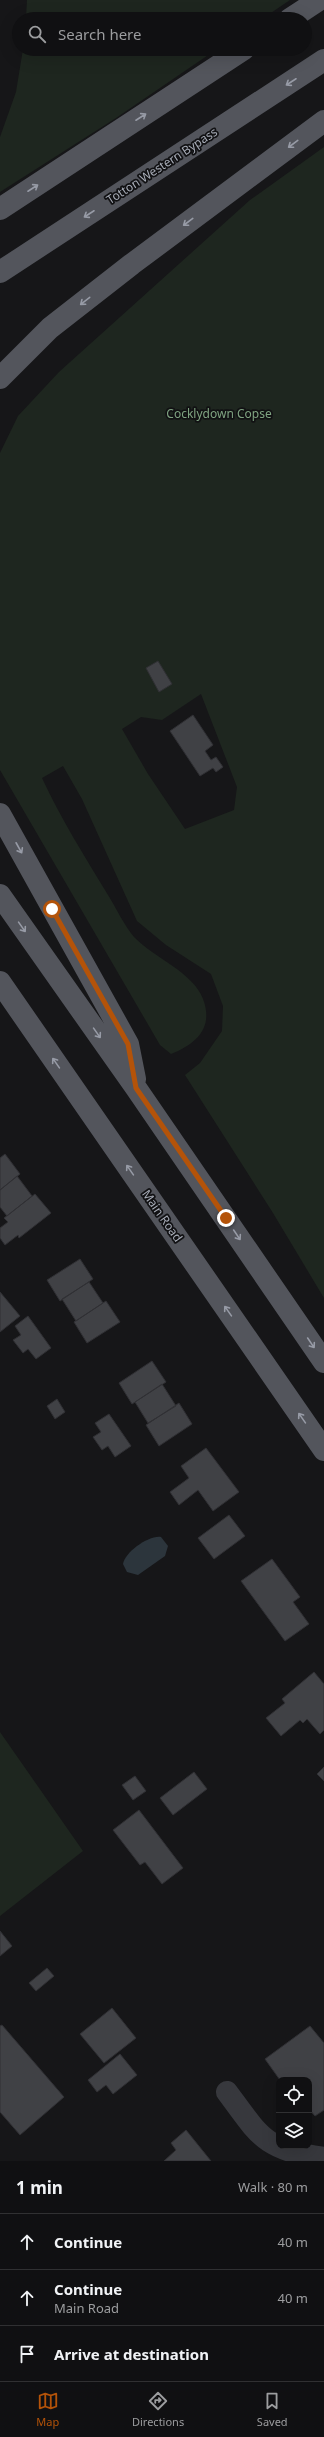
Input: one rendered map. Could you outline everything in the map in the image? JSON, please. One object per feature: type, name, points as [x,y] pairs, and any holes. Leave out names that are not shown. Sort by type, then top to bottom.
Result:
[{"type":"main road","points":[[301,12],[319,0]]},
{"type":"main road","points":[[0,209],[233,56]]},
{"type":"main road","name":"Totton Western Bypass","points":[[0,272],[324,60]]},
{"type":"main road","points":[[0,378],[50,328],[125,269],[324,121]]},
{"type":"main road","points":[[0,814],[128,1044],[136,1088]]},
{"type":"main road","points":[[0,895],[136,1088],[324,1362]]},
{"type":"main road","name":"Main Road","points":[[0,982],[324,1450]]},
{"type":"street","points":[[227,2092],[258,2134],[271,2144],[305,2155],[324,2158]]},
{"type":"green space","points":[[27,0],[290,0],[272,12],[26,12]]},
{"type":"green space","points":[[22,56],[207,56],[116,118],[0,192],[0,137],[16,92]]},
{"type":"green space","name":"Cocklydown Copse","points":[[324,147],[324,1298],[273,1213],[185,1075],[200,1063],[222,1031],[223,1006],[211,974],[166,945],[137,921],[82,799],[63,766],[42,778],[74,838],[130,932],[142,945],[191,981],[198,989],[203,999],[206,1009],[206,1018],[204,1027],[200,1034],[188,1045],[171,1054],[160,1045],[0,770],[0,453],[18,416],[59,372],[250,200]],"holes":[[[201,694],[237,787],[234,810],[185,829],[148,774],[122,729],[141,717],[162,720]]]},
{"type":"green space","points":[[0,1732],[83,1851],[0,1916]]},
{"type":"shaded area","points":[[161,1537],[168,1546],[165,1556],[138,1575],[127,1572],[123,1564],[128,1554],[138,1545],[150,1539]]},
{"type":"building","points":[[158,661],[172,684],[159,692],[146,668]]},
{"type":"building","points":[[193,715],[213,745],[205,751],[211,760],[216,757],[223,767],[216,772],[213,768],[200,776],[170,731]]},
{"type":"building","points":[[5,1154],[20,1174],[0,1190],[0,1158]]},
{"type":"building","points":[[17,1176],[32,1196],[7,1216],[0,1207],[0,1190]]},
{"type":"building","points":[[35,1194],[51,1213],[19,1238],[18,1235],[5,1245],[0,1238],[0,1228],[8,1222],[4,1218]]},
{"type":"building","points":[[80,1259],[93,1279],[60,1301],[47,1280]]},
{"type":"building","points":[[89,1282],[103,1303],[76,1321],[62,1299]]},
{"type":"building","points":[[0,1292],[20,1316],[0,1332]]},
{"type":"building","points":[[106,1301],[120,1322],[87,1343],[74,1322]]},
{"type":"building","points":[[28,1316],[51,1348],[36,1359],[28,1349],[23,1353],[13,1340],[21,1335],[15,1326]]},
{"type":"building","points":[[152,1361],[166,1382],[132,1404],[119,1383]]},
{"type":"building","points":[[162,1384],[176,1406],[148,1423],[135,1402]]},
{"type":"building","points":[[57,1399],[65,1412],[55,1419],[47,1406]]},
{"type":"building","points":[[179,1403],[192,1424],[159,1446],[146,1425]]},
{"type":"building","points":[[109,1414],[131,1446],[115,1457],[108,1446],[102,1450],[93,1437],[101,1432],[95,1423]]},
{"type":"building","points":[[206,1448],[239,1492],[213,1511],[198,1490],[179,1505],[170,1492],[189,1478],[181,1466]]},
{"type":"building","points":[[229,1515],[245,1536],[214,1559],[198,1538]]},
{"type":"building","points":[[272,1559],[300,1597],[293,1602],[309,1624],[285,1641],[241,1581]]},
{"type":"building","points":[[314,1672],[324,1684],[324,1730],[320,1734],[307,1719],[303,1723],[300,1720],[281,1736],[266,1718],[285,1703],[282,1699]]},
{"type":"building","points":[[324,1767],[324,1781],[317,1774]]},
{"type":"building","points":[[194,1772],[207,1789],[173,1815],[160,1798]]},
{"type":"building","points":[[135,1776],[146,1791],[133,1800],[122,1785]]},
{"type":"building","points":[[139,1810],[183,1868],[162,1884],[145,1862],[140,1865],[113,1830]]},
{"type":"building","points":[[0,1931],[12,1946],[0,1956]]},
{"type":"building","points":[[47,1968],[54,1976],[36,1991],[29,1983]]},
{"type":"building","points":[[112,2008],[136,2038],[104,2063],[80,2034]]},
{"type":"building","points":[[2,2025],[64,2097],[20,2135],[0,2112],[0,2026]]},
{"type":"building","points":[[310,2026],[324,2043],[324,2110],[315,2116],[312,2112],[312,2077],[278,2077],[265,2059]]},
{"type":"building","points":[[120,2054],[137,2075],[113,2094],[106,2085],[97,2092],[88,2080]]},
{"type":"building","points":[[186,2130],[211,2161],[164,2161],[176,2150],[171,2143]]},
{"type":"route","points":[[52,909],[128,1044],[136,1088],[226,1218]]}]
